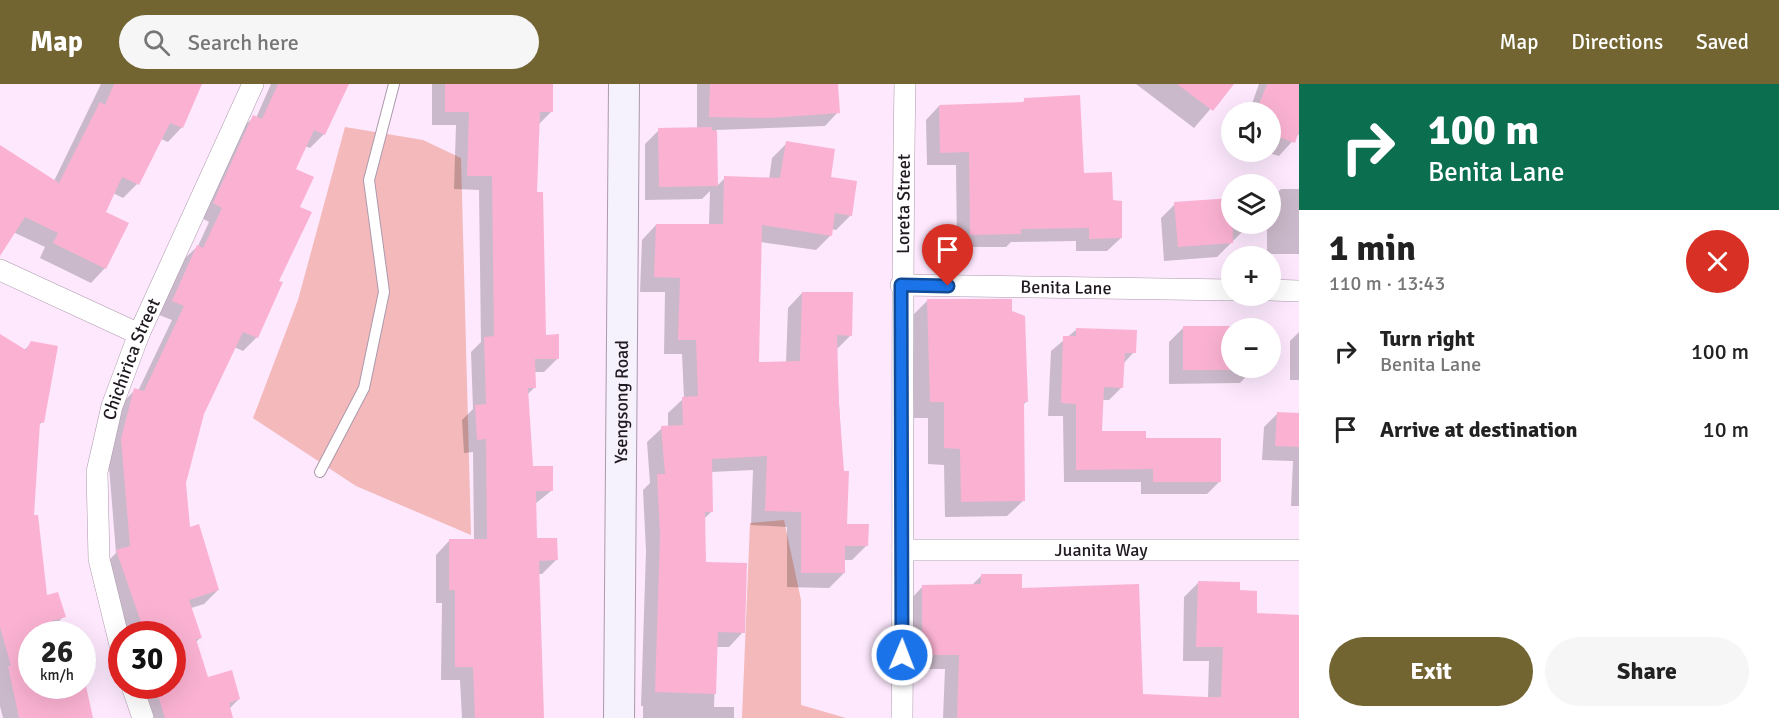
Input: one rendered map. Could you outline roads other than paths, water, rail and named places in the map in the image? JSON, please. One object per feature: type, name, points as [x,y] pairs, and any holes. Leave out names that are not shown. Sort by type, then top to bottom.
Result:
[{"type":"main road","name":"Ysengsong Road","points":[[619,718],[624,84]]},
{"type":"street","name":"Chichirica Street","points":[[114,621],[99,559],[97,472],[112,406],[139,334],[253,84]]},
{"type":"street","name":"Loreta Street","points":[[902,718],[901,285],[905,84]]},
{"type":"street","points":[[0,270],[139,334]]},
{"type":"street","name":"Benita Lane","points":[[901,285],[1221,290]]},
{"type":"street","points":[[1281,290],[1299,291]]},
{"type":"street","name":"Juanita Way","points":[[903,550],[1299,550]]},
{"type":"street","points":[[136,699],[143,718]]},
{"type":"lane","points":[[320,472],[364,388],[384,292],[369,180],[394,84]]}]
